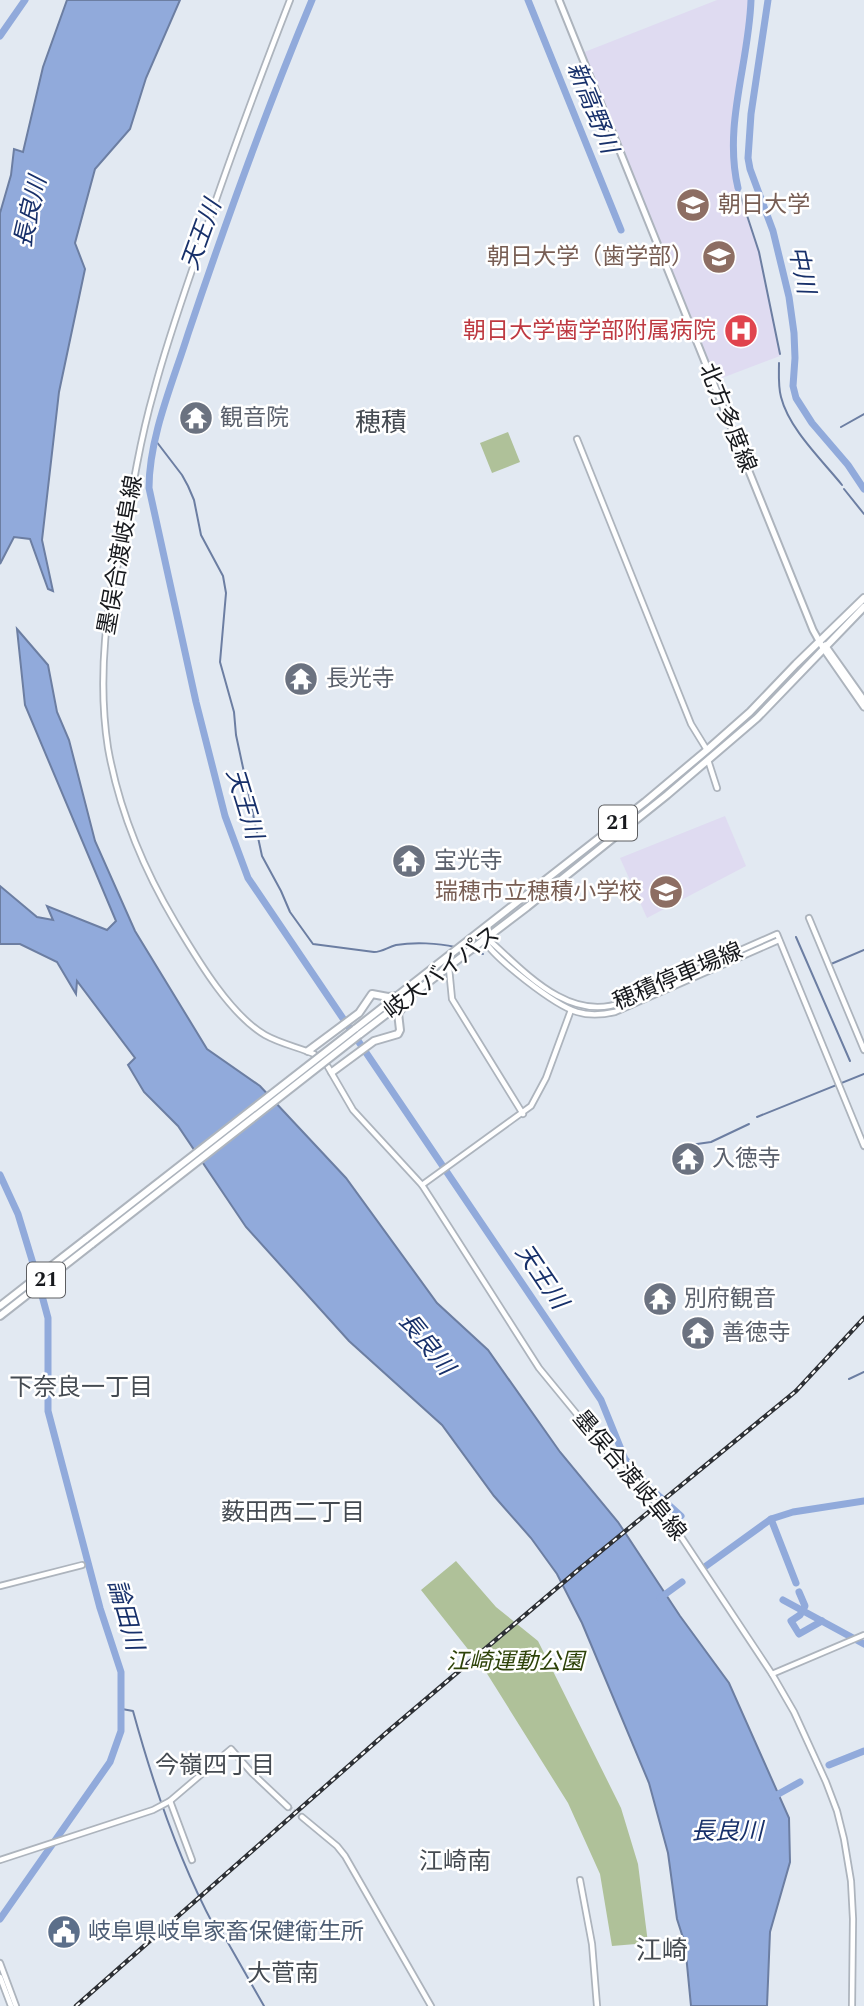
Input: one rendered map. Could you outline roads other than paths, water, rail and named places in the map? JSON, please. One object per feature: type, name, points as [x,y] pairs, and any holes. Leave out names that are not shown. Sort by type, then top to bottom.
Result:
[{"type":"highway","name":"岐大バイパス","points":[[0,1316],[89,1242],[359,1032],[486,940],[657,803],[757,718],[864,598]]},
{"type":"highway","name":"岐大バイパス","points":[[359,1032],[371,1017],[707,750],[864,607]]},
{"type":"highway","points":[[330,1070],[379,1038],[396,1036],[400,1030],[398,1013],[420,990]]},
{"type":"highway","points":[[311,1053],[363,1009],[372,994],[391,998],[399,995]]},
{"type":"highway","points":[[371,1017],[383,1003],[379,994]]},
{"type":"highway","points":[[359,1032],[386,1020],[398,1023]]},
{"type":"highway","name":"岐大バイパス","points":[[0,1306],[89,1242]]},
{"type":"main road","name":"墨俣合渡岐阜線","points":[[290,0],[246,110],[154,390],[121,556],[111,587],[104,658],[104,701],[108,747],[126,820],[152,880],[171,915],[206,971],[242,1015],[267,1036],[311,1053]]},
{"type":"main road","name":"北方多度線","points":[[558,0],[799,595],[823,645]]},
{"type":"main road","points":[[577,439],[691,724],[707,750]]},
{"type":"main road","points":[[823,645],[864,700]]},
{"type":"main road","points":[[823,645],[864,707]]},
{"type":"main road","points":[[708,760],[717,788]]},
{"type":"main road","points":[[809,918],[864,1050]]},
{"type":"main road","name":"穂積停車場線","points":[[480,932],[508,965],[547,995],[571,1010],[590,1015],[615,1012],[778,937]]},
{"type":"main road","points":[[778,937],[864,1146]]},
{"type":"main road","name":"穂積停車場線","points":[[486,940],[562,998],[581,1007],[599,1009],[623,1002],[778,937]]},
{"type":"main road","points":[[449,968],[452,999],[523,1114]]},
{"type":"main road","points":[[424,1184],[531,1106],[546,1078],[571,1010]]},
{"type":"main road","name":"墨俣合渡岐阜線","points":[[330,1070],[362,1121],[424,1184],[551,1385],[626,1474],[664,1511],[772,1674],[807,1737],[837,1811],[844,1839],[851,1881],[853,1919],[852,2006]]},
{"type":"main road","points":[[0,1586],[82,1566]]},
{"type":"main road","points":[[772,1674],[864,1635]]},
{"type":"main road","points":[[0,1860],[133,1818],[170,1801],[231,1749],[251,1773],[288,1807]]},
{"type":"main road","points":[[170,1801],[192,1860]]},
{"type":"main road","points":[[302,1817],[337,1846],[349,1863],[431,2006]]},
{"type":"main road","points":[[580,1880],[592,1944],[597,2006]]},
{"type":"main road","points":[[0,1963],[13,2006]]},
{"type":"main road","points":[[0,1978],[13,2006]]},
{"type":"water","name":"長良川","points":[[67,0],[180,0],[146,78],[130,129],[95,169],[75,243],[85,269],[59,392],[42,540],[53,591],[48,589],[30,539],[14,537],[0,564],[0,213],[11,175],[14,149],[23,152],[43,67]]},
{"type":"water","name":"長良川","points":[[17,629],[48,665],[57,712],[69,740],[95,841],[135,931],[207,1049],[260,1086],[346,1178],[437,1303],[488,1350],[560,1452],[618,1522],[680,1616],[729,1683],[789,1818],[790,1862],[770,1932],[767,2006],[691,2006],[685,1944],[677,1919],[668,1853],[649,1783],[582,1623],[557,1574],[531,1538],[494,1496],[442,1425],[349,1341],[246,1227],[178,1126],[144,1092],[128,1065],[135,1058],[77,981],[76,994],[57,962],[20,944],[0,944],[0,886],[37,917],[53,920],[47,906],[107,930],[116,921],[25,705]]},
{"type":"waterway","points":[[0,36],[25,0]]},
{"type":"waterway","name":"天王川","points":[[312,0],[217,250],[169,390],[153,449],[149,488],[196,702],[225,816],[248,878],[601,1400],[625,1459],[648,1486],[681,1516]]},
{"type":"waterway","name":"新高野川","points":[[528,0],[621,230]]},
{"type":"waterway","points":[[738,188],[733,141],[751,0]]},
{"type":"waterway","name":"中川","points":[[768,0],[751,114],[748,158],[750,169],[773,231],[789,297],[794,333],[793,386],[796,398],[812,423],[848,465],[864,489]]},
{"type":"waterway","points":[[738,188],[759,252],[780,354]]},
{"type":"waterway","points":[[779,363],[780,393],[791,421],[842,485]]},
{"type":"waterway","points":[[841,427],[864,414]]},
{"type":"waterway","points":[[156,441],[188,486],[194,500],[201,535],[223,576],[226,593],[220,662],[234,712],[236,735],[262,856],[290,912],[313,944],[374,952],[410,943],[455,947]]},
{"type":"waterway","points":[[844,489],[864,514]]},
{"type":"waterway","points":[[796,937],[850,1061]]},
{"type":"waterway","points":[[831,964],[864,950]]},
{"type":"waterway","points":[[474,952],[483,954]]},
{"type":"waterway","points":[[757,1117],[864,1074]]},
{"type":"waterway","points":[[690,1145],[711,1142],[749,1124]]},
{"type":"waterway","name":"論田川","points":[[0,1175],[18,1214],[35,1270]]},
{"type":"waterway","name":"論田川","points":[[0,1919],[110,1762],[121,1731],[121,1672],[100,1608],[48,1411],[48,1318],[41,1292]]},
{"type":"waterway","points":[[849,1379],[864,1372]]},
{"type":"waterway","points":[[706,1566],[771,1519],[793,1512],[864,1501]]},
{"type":"waterway","points":[[771,1519],[796,1583]]},
{"type":"waterway","points":[[660,1598],[682,1582]]},
{"type":"waterway","name":"天王川","points":[[799,1592],[805,1606],[800,1615],[791,1621],[799,1634],[822,1621]]},
{"type":"waterway","name":"天王川","points":[[783,1600],[864,1644]]},
{"type":"waterway","points":[[122,1709],[133,1711],[168,1821],[201,1901],[264,2006]]},
{"type":"waterway","name":"天王川","points":[[829,1765],[864,1751]]},
{"type":"waterway","name":"天王川","points":[[773,1797],[800,1782]]},
{"type":"tunnel","points":[[288,1807],[302,1817]]},
{"type":"railway","points":[[76,2006],[386,1733],[578,1570],[796,1391],[864,1318]]},
{"type":"place","name":"朝日大学","points":[[693,205]]},
{"type":"place","name":"朝日大学（歯学部）","points":[[719,257]]},
{"type":"place","name":"朝日大学歯学部附属病院","points":[[741,331]]},
{"type":"place","name":"観音院","points":[[196,418]]},
{"type":"place","name":"長光寺","points":[[301,679]]},
{"type":"place","name":"宝光寺","points":[[409,861]]},
{"type":"place","name":"瑞穂市立穂積小学校","points":[[666,892]]},
{"type":"place","name":"入徳寺","points":[[688,1159]]},
{"type":"place","name":"別府観音","points":[[660,1299]]},
{"type":"place","name":"善徳寺","points":[[698,1333]]},
{"type":"place","name":"岐阜県岐阜家畜保健衛生所","points":[[64,1932]]},
{"type":"district","name":"穂積","points":[[381,423]]},
{"type":"district","name":"下奈良一丁目","points":[[81,1388]]},
{"type":"district","name":"薮田西二丁目","points":[[293,1513]]},
{"type":"district","name":"今嶺四丁目","points":[[215,1766]]},
{"type":"district","name":"江崎南","points":[[455,1862]]},
{"type":"district","name":"江崎","points":[[662,1951]]},
{"type":"district","name":"大菅南","points":[[283,1974]]},
{"type":"park label","name":"江崎運動公園","points":[[515,1662]]}]
